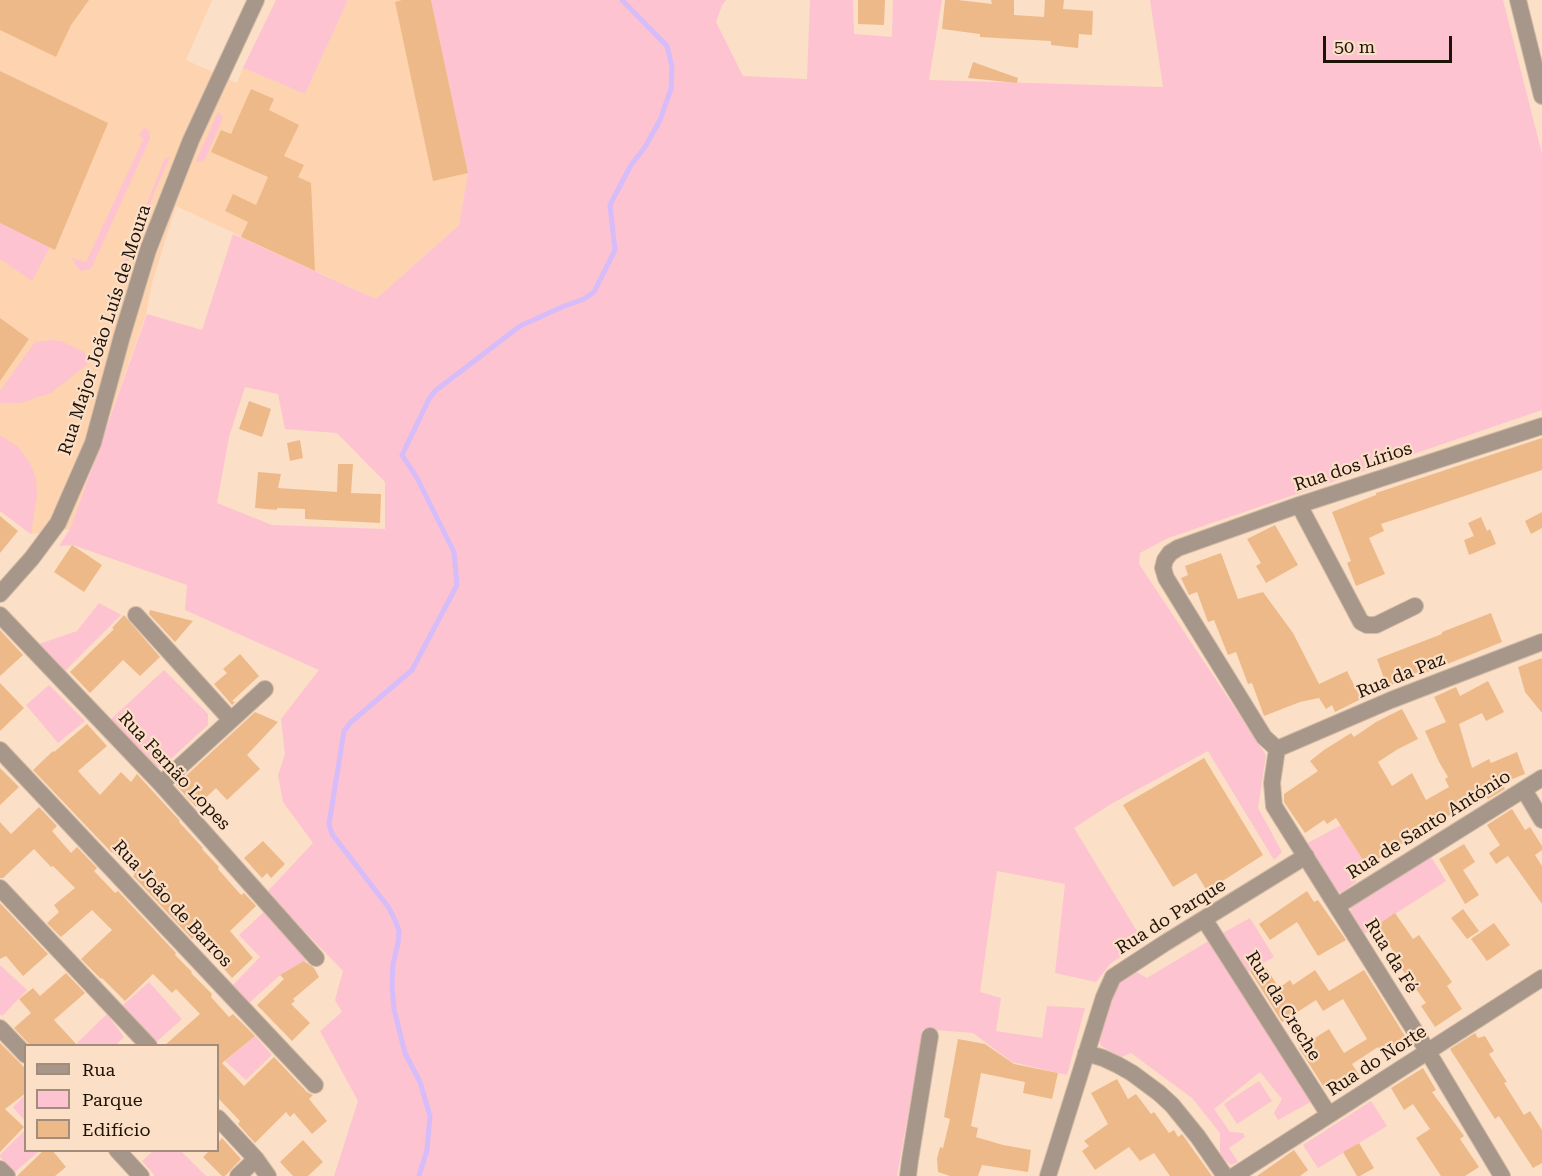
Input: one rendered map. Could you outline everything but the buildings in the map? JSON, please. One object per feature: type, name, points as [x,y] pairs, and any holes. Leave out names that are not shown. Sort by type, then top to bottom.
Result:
[{"type":"street","name":"Rua Major João Luís de Moura","points":[[0,594],[32,558],[58,523],[93,443],[148,250],[191,140],[256,0]]},
{"type":"street","points":[[1518,0],[1542,96]]},
{"type":"street","name":"Rua dos Lírios","points":[[1277,749],[1264,737],[1166,578],[1163,568],[1164,560],[1178,548],[1299,505],[1542,426]]},
{"type":"street","points":[[1299,505],[1361,622],[1376,625],[1415,606]]},
{"type":"street","name":"Rua Fernão Lopes","points":[[0,615],[161,784],[316,958]]},
{"type":"street","points":[[136,615],[231,720]]},
{"type":"street","name":"Rua da Paz","points":[[1277,749],[1391,700],[1542,642]]},
{"type":"street","points":[[161,784],[265,689]]},
{"type":"street","name":"Rua da Fé","points":[[1277,749],[1272,783],[1274,806],[1428,1052],[1502,1176]]},
{"type":"street","name":"Rua João de Barros","points":[[0,750],[315,1085]]},
{"type":"street","name":"Rua de Santo António","points":[[1337,906],[1542,778]]},
{"type":"street","points":[[1524,790],[1542,820]]},
{"type":"street","name":"Rua do Parque","points":[[1048,1176],[1086,1053],[1113,977],[1306,856]]},
{"type":"street","points":[[0,888],[147,1044]]},
{"type":"street","name":"Rua da Creche","points":[[1204,919],[1329,1115]]},
{"type":"street","name":"Rua do Norte","points":[[1234,1176],[1542,978]]},
{"type":"street","points":[[0,1028],[24,1053]]},
{"type":"street","points":[[908,1176],[930,1036]]},
{"type":"street","points":[[1086,1053],[1118,1065],[1159,1093],[1198,1137],[1225,1176]]},
{"type":"street","points":[[219,1119],[268,1176]]},
{"type":"street","points":[[119,1152],[141,1176]]},
{"type":"street","points":[[238,1176],[256,1160]]},
{"type":"street","points":[[0,1169],[7,1176]]},
{"type":"shaded area","points":[[0,0],[212,0],[186,60],[237,83],[243,68],[305,94],[348,0],[431,0],[468,173],[459,225],[376,299],[176,206],[152,283],[146,314],[70,529],[31,534],[0,511]]},
{"type":"green space","points":[[276,0],[348,0],[305,94],[243,68]]},
{"type":"green space","points":[[431,0],[726,0],[716,22],[743,76],[807,79],[810,0],[853,0],[854,34],[892,37],[893,0],[942,0],[929,80],[1163,87],[1150,0],[1503,0],[1542,154],[1542,410],[1168,538],[1140,553],[1139,564],[1266,755],[1258,808],[1282,852],[1274,860],[1208,751],[1111,804],[1074,828],[1143,941],[1110,964],[1096,982],[1055,973],[1065,884],[997,871],[980,992],[1001,998],[996,1031],[1042,1038],[1047,1006],[1085,1008],[1067,1075],[1012,1062],[973,1033],[923,1029],[897,1176],[334,1176],[358,1101],[320,1031],[342,1012],[335,1000],[343,971],[267,892],[313,843],[283,802],[278,775],[285,754],[281,719],[319,670],[185,610],[187,585],[73,545],[59,546],[70,529],[147,314],[202,330],[233,234],[376,299],[459,225],[468,173]],"holes":[[[245,387],[278,394],[285,429],[337,433],[385,482],[385,529],[272,525],[217,503],[229,437]]]},
{"type":"green space","points":[[218,112],[223,117],[205,159],[196,161]]},
{"type":"green space","points":[[145,128],[149,131],[150,139],[91,269],[81,271],[72,258],[86,262],[143,140],[139,134]]},
{"type":"green space","points":[[170,157],[127,264],[122,283],[119,284],[117,279],[165,158]]},
{"type":"green space","points":[[0,223],[50,247],[32,281],[0,259]]},
{"type":"green space","points":[[61,341],[84,352],[90,361],[51,393],[20,403],[0,403],[0,391],[35,342]]},
{"type":"green space","points":[[0,435],[18,447],[29,461],[36,478],[37,496],[31,534],[0,511]]},
{"type":"green space","points":[[99,603],[121,615],[64,672],[39,644],[77,631]]},
{"type":"green space","points":[[164,670],[208,714],[208,725],[162,767],[156,767],[109,721]]},
{"type":"green space","points":[[49,685],[85,721],[58,743],[26,705]]},
{"type":"green space","points":[[1341,825],[1367,866],[1356,875],[1356,882],[1341,893],[1335,890],[1306,844]]},
{"type":"green space","points":[[1431,857],[1446,881],[1364,934],[1350,913],[1352,905]]},
{"type":"green space","points":[[264,912],[308,959],[280,975],[248,1004],[231,987],[260,957],[239,935]]},
{"type":"green space","points":[[1250,918],[1274,957],[1245,973],[1221,934]]},
{"type":"green space","points":[[1210,940],[1314,1100],[1278,1120],[1274,1113],[1282,1099],[1260,1072],[1214,1109],[1230,1132],[1243,1133],[1245,1137],[1229,1148],[1238,1162],[1231,1165],[1220,1156],[1220,1133],[1192,1098],[1131,1053],[1121,1057],[1101,1046],[1099,1040],[1121,980],[1133,970],[1147,978]]},
{"type":"green space","points":[[0,965],[27,990],[2,1016],[0,1014]]},
{"type":"green space","points":[[149,982],[182,1019],[155,1043],[123,1005]]},
{"type":"green space","points":[[107,1014],[124,1037],[117,1044],[77,1043]]},
{"type":"green space","points":[[255,1036],[272,1055],[246,1080],[225,1061]]},
{"type":"green space","points":[[1259,1081],[1272,1101],[1237,1124],[1224,1104]]},
{"type":"green space","points":[[24,1096],[24,1120],[13,1107]]},
{"type":"green space","points":[[1371,1101],[1387,1126],[1318,1168],[1303,1145]]},
{"type":"green space","points":[[24,1131],[24,1152],[38,1152],[14,1173],[0,1155]]},
{"type":"green space","points":[[152,1152],[182,1152],[206,1176],[155,1176],[142,1161]]},
{"type":"waterway","points":[[419,1176],[427,1150],[430,1116],[420,1082],[405,1053],[394,1009],[393,964],[399,931],[389,908],[332,834],[329,824],[344,731],[351,722],[412,670],[457,585],[454,552],[417,478],[402,455],[429,399],[435,391],[520,326],[584,299],[594,292],[615,250],[610,205],[631,165],[645,147],[660,120],[671,89],[672,67],[667,46],[622,0]]}]
